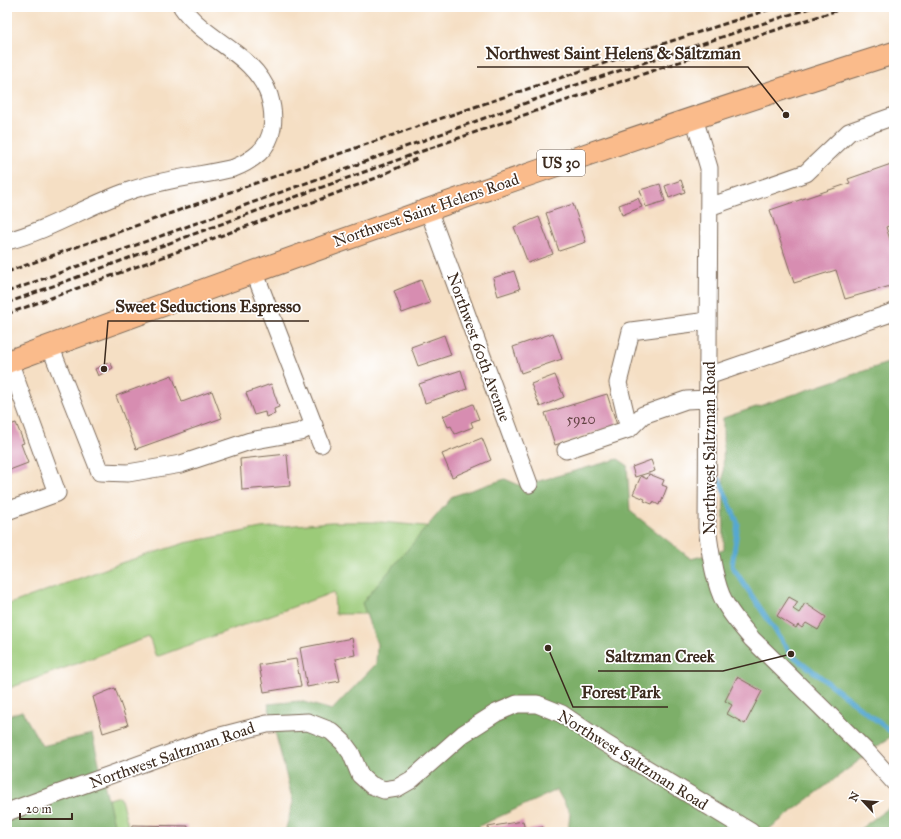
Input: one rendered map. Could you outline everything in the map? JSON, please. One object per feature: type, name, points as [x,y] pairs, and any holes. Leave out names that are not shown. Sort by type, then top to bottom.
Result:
[{"type":"highway","name":"Northwest Saint Helens Road","points":[[8,362],[254,271],[428,209],[694,118],[894,53]]},
{"type":"street","points":[[7,240],[29,234],[99,202],[128,191],[159,182],[234,168],[245,163],[262,150],[268,142],[271,134],[273,114],[269,96],[260,77],[248,63],[235,52],[195,22],[182,7]]},
{"type":"street","points":[[709,207],[806,173],[849,132],[894,116]]},
{"type":"street","name":"Northwest Saltzman Road","points":[[694,118],[709,168],[707,528],[712,558],[723,600],[735,620],[752,639],[862,748],[894,782]]},
{"type":"street","name":"Northwest 60th Avenue","points":[[428,209],[529,484]]},
{"type":"street","points":[[254,271],[321,444]]},
{"type":"street","points":[[708,376],[894,312]]},
{"type":"street","points":[[630,429],[618,383],[631,331],[708,321]]},
{"type":"street","points":[[50,346],[100,472],[128,473],[181,464],[250,441],[300,432],[314,425]]},
{"type":"street","points":[[7,511],[57,492],[8,362]]},
{"type":"street","points":[[566,450],[630,429],[643,415],[686,400],[708,399]]},
{"type":"street","name":"Northwest Saltzman Road","points":[[7,812],[214,738],[267,724],[308,722],[331,731],[343,742],[351,753],[360,775],[372,785],[384,790],[398,788],[411,780],[463,734],[496,713],[517,704],[537,704],[562,714],[610,746],[751,832]]},
{"type":"green space","points":[[894,361],[894,734],[765,832],[568,832],[570,813],[557,790],[479,826],[479,832],[285,832],[293,802],[268,704],[300,701],[332,710],[376,664],[377,644],[362,603],[453,496],[505,479],[521,486],[618,459],[627,465],[630,511],[691,559],[724,550],[723,418]]},
{"type":"green space","points":[[331,522],[380,522],[447,528],[379,614],[335,614],[334,592],[156,657],[149,637],[7,689],[7,605],[121,563],[185,543],[261,528]]},
{"type":"green space","points":[[22,711],[42,746],[92,734],[116,832],[7,832],[7,716]]},
{"type":"green space","points":[[120,796],[130,832],[7,832],[7,829]]},
{"type":"green space","points":[[894,804],[894,832],[856,832]]},
{"type":"building","points":[[894,163],[894,224],[886,227],[894,252],[894,285],[845,299],[836,270],[794,283],[770,210],[850,183],[848,179]]},
{"type":"building","points":[[681,180],[685,192],[669,198],[665,186]]},
{"type":"building","points":[[660,184],[665,201],[646,207],[640,190]]},
{"type":"building","points":[[638,198],[642,207],[622,215],[619,205]]},
{"type":"building","points":[[573,204],[586,242],[559,251],[546,213]]},
{"type":"building","points":[[539,217],[553,254],[528,263],[514,227]]},
{"type":"building","points":[[514,271],[520,289],[498,296],[493,278]]},
{"type":"building","points":[[421,280],[430,303],[402,313],[394,291]]},
{"type":"building","points":[[553,333],[562,359],[521,373],[513,347]]},
{"type":"building","points":[[444,335],[451,355],[418,366],[411,347]]},
{"type":"building","points":[[110,362],[113,368],[98,376],[95,369]]},
{"type":"building","points":[[461,370],[467,389],[425,403],[419,384]]},
{"type":"building","points":[[172,375],[182,402],[212,391],[222,418],[136,449],[116,396]]},
{"type":"building","points":[[555,375],[564,397],[540,407],[531,384]]},
{"type":"building","points":[[271,384],[279,407],[274,409],[275,414],[266,417],[265,412],[254,415],[246,393]]},
{"type":"building","points":[[607,394],[617,425],[555,445],[545,413]]},
{"type":"building","points":[[473,404],[479,419],[471,422],[473,427],[455,434],[451,426],[448,427],[443,416]]},
{"type":"building","points":[[16,423],[24,443],[21,444],[28,463],[7,471],[7,426]]},
{"type":"building","points":[[482,438],[491,460],[452,477],[442,454]]},
{"type":"building","points":[[287,454],[290,486],[242,490],[240,459]]},
{"type":"building","points":[[651,460],[655,471],[635,477],[632,467]]},
{"type":"building","points":[[649,474],[664,480],[662,485],[667,487],[659,505],[653,502],[652,504],[644,501],[645,499],[633,494],[641,476],[647,479]]},
{"type":"building","points":[[789,597],[798,602],[793,609],[799,613],[805,603],[826,617],[818,630],[806,623],[802,628],[798,625],[796,628],[777,616]]},
{"type":"building","points":[[352,638],[355,655],[335,659],[340,681],[307,687],[300,648]]},
{"type":"building","points":[[296,659],[301,686],[264,692],[259,665]]},
{"type":"building","points":[[737,677],[762,691],[745,724],[727,714],[732,705],[725,701]]},
{"type":"building","points":[[115,688],[128,725],[103,733],[93,697]]},
{"type":"building","points":[[523,821],[525,831],[543,827],[544,832],[489,832],[488,827]]},
{"type":"building","points":[[132,825],[188,826],[187,832],[131,832]]},
{"type":"waterway","points":[[743,7],[746,10]]},
{"type":"waterway","points":[[719,479],[738,524],[732,566],[791,654],[894,734]]},
{"type":"railway","points":[[7,272],[391,136],[584,70],[777,7]]},
{"type":"railway","points":[[7,292],[567,88],[813,7]]},
{"type":"railway","points":[[7,303],[426,150],[636,76],[848,7]]},
{"type":"railway","points":[[7,314],[324,198],[376,178],[418,158]]},
{"type":"place","name":"Northwest Saint Helens & Saltzman","points":[[786,115]]},
{"type":"place","name":"Sweet Seductions Espresso","points":[[104,369]]},
{"type":"place","name":"Forest Park","points":[[548,648]]},
{"type":"place","name":"Saltzman Creek","points":[[791,654]]}]
